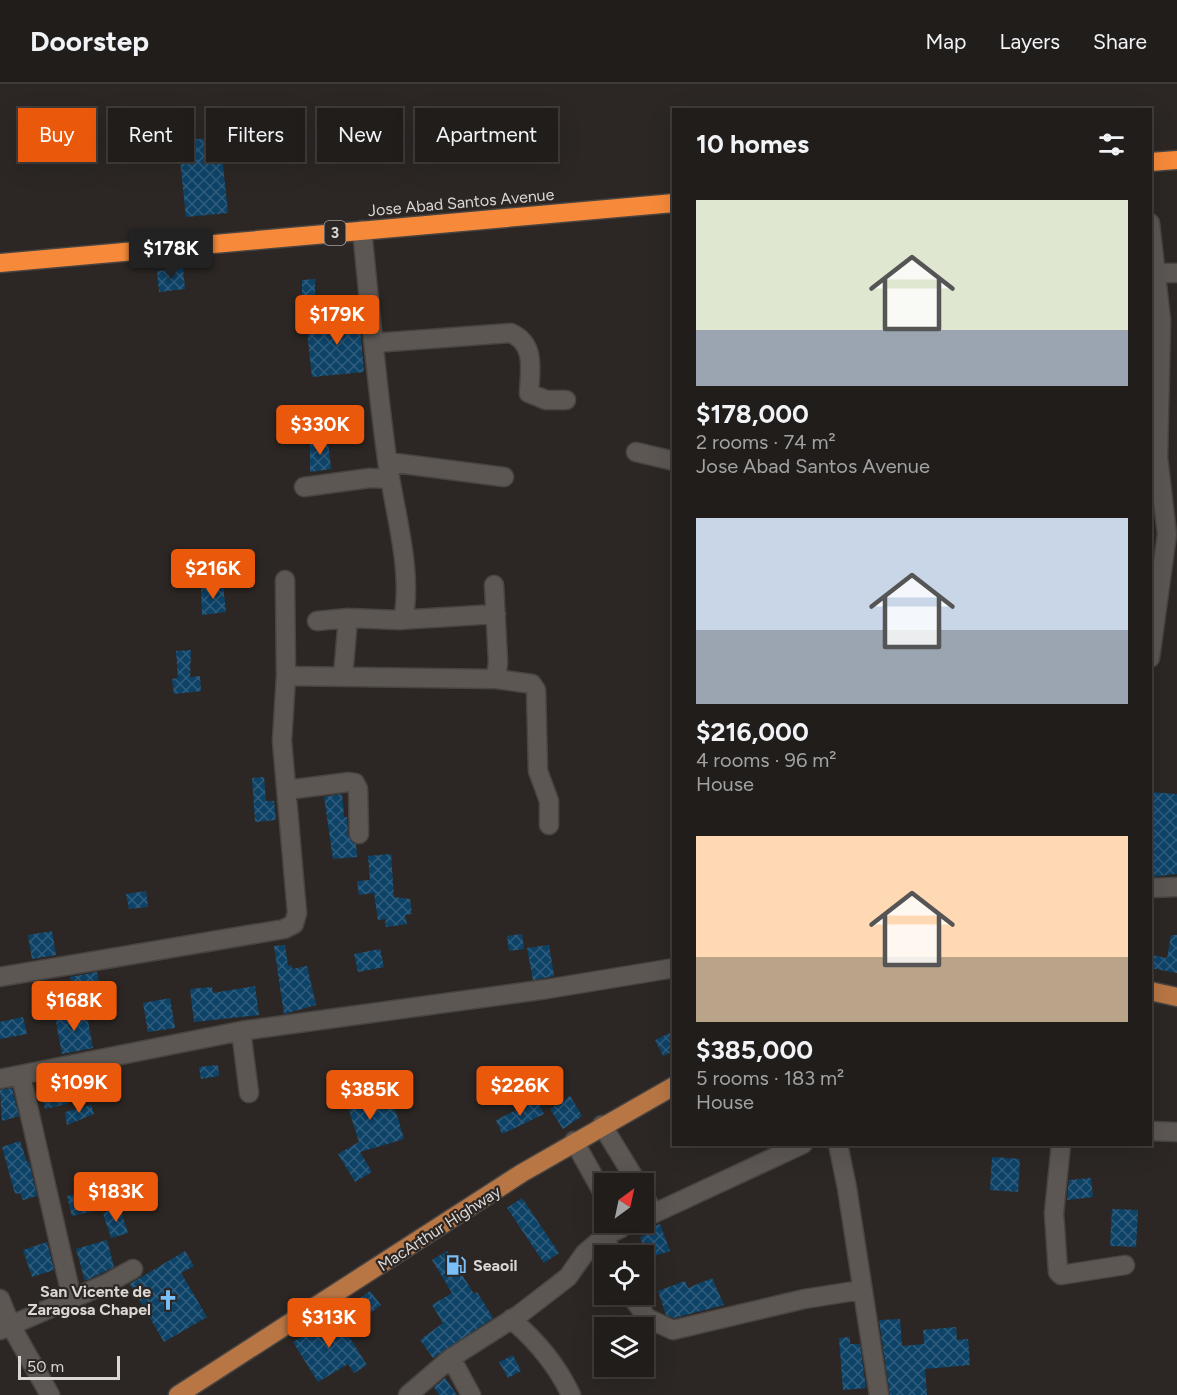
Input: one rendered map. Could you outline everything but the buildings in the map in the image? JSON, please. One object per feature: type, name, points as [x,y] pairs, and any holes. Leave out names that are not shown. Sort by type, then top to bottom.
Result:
[{"type":"highway","points":[[1152,162],[1177,160]]},
{"type":"highway","name":"Jose Abad Santos Avenue","points":[[0,263],[672,203]]},
{"type":"main road","points":[[1152,992],[1177,997]]},
{"type":"main road","name":"MacArthur Highway","points":[[181,1394],[574,1141],[672,1087]]},
{"type":"street","points":[[362,230],[389,471],[402,552],[405,595],[403,620]]},
{"type":"street","points":[[1152,237],[1157,273],[1169,317],[1158,458],[1165,527],[1152,641]]},
{"type":"street","points":[[1157,273],[1177,273]]},
{"type":"street","points":[[374,343],[511,333],[525,341],[530,351],[529,393],[546,400],[566,400]]},
{"type":"street","points":[[636,452],[672,461]]},
{"type":"street","points":[[304,487],[370,478],[389,471],[504,477]]},
{"type":"street","points":[[0,977],[262,933],[294,924],[297,913],[282,741],[286,676],[285,580]]},
{"type":"street","points":[[494,585],[496,678]]},
{"type":"street","points":[[317,621],[348,618],[403,620],[496,614]]},
{"type":"street","points":[[342,676],[348,618]]},
{"type":"street","points":[[286,676],[496,678],[532,684],[536,690],[538,771],[549,801],[549,825]]},
{"type":"street","points":[[287,790],[355,783],[358,789],[359,834]]},
{"type":"street","points":[[1152,888],[1177,887]]},
{"type":"street","points":[[0,1079],[241,1031],[547,989],[672,968]]},
{"type":"street","points":[[241,1031],[249,1093]]},
{"type":"street","points":[[21,1076],[72,1299]]},
{"type":"street","points":[[602,1125],[631,1173]]},
{"type":"street","points":[[1152,1131],[1177,1132]]},
{"type":"street","points":[[574,1141],[594,1178]]},
{"type":"street","points":[[654,1212],[799,1146]]},
{"type":"street","points":[[838,1146],[879,1395]]},
{"type":"street","points":[[1061,1146],[1054,1213],[1058,1272],[1061,1275],[1125,1265]]},
{"type":"street","points":[[408,1395],[451,1358],[511,1319],[568,1277],[585,1253],[609,1233]]},
{"type":"street","points":[[604,1236],[608,1245]]},
{"type":"street","points":[[6,1328],[106,1284],[133,1269]]},
{"type":"street","points":[[638,1305],[647,1318],[673,1330],[794,1301],[861,1290]]},
{"type":"street","points":[[0,1299],[6,1328],[50,1395]]},
{"type":"street","points":[[511,1319],[538,1344],[558,1370],[571,1395]]},
{"type":"street","points":[[451,1358],[471,1395]]},
{"type":"place","name":"Seaoil","points":[[456,1265]]},
{"type":"place","name":"San Vicente de Zaragosa Chapel","points":[[168,1300]]}]
